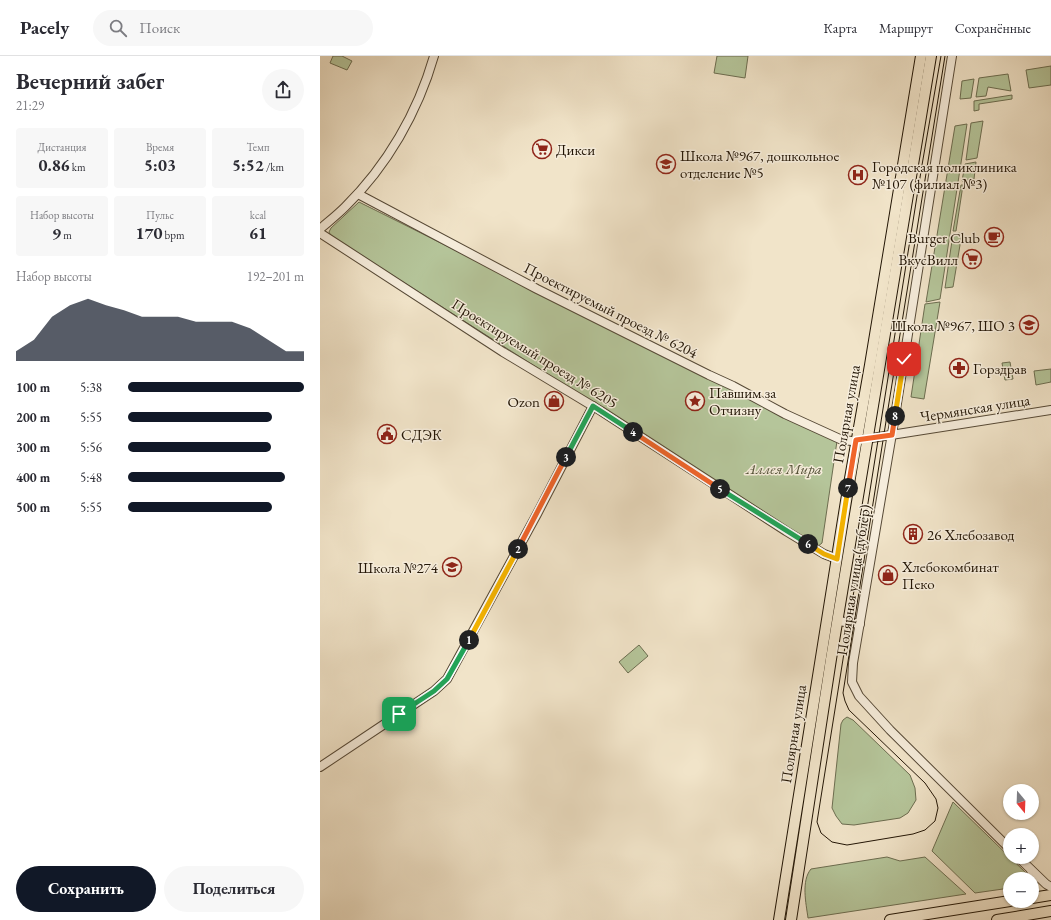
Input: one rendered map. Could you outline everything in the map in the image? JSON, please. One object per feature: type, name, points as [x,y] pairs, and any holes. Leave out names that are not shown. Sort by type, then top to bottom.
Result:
[{"type":"main road","name":"Полярная улица","points":[[779,920],[856,440],[870,365],[921,56]]},
{"type":"main road","name":"Полярная улица","points":[[791,920],[838,621],[931,56]]},
{"type":"main road","points":[[1039,897],[1051,895]]},
{"type":"main road","points":[[890,920],[1003,902]]},
{"type":"main road","points":[[997,920],[1051,911]]},
{"type":"street","points":[[320,229],[358,194],[380,165],[404,128],[425,84],[434,56]]},
{"type":"street","name":"Полярная улица (дублёр)","points":[[952,56],[942,129],[853,663],[852,682],[859,696],[890,730],[1003,842]]},
{"type":"street","name":"Проектируемый проезд № 6204","points":[[358,194],[537,289],[733,386],[785,414],[842,440],[856,440]]},
{"type":"street","name":"Проектируемый проезд № 6205","points":[[320,233],[503,352],[593,406],[786,531],[824,554],[837,559]]},
{"type":"street","points":[[320,767],[434,691],[447,679],[534,520],[593,406]]},
{"type":"street","name":"Чермянская улица","points":[[856,440],[1051,410]]},
{"type":"street","points":[[838,621],[860,624]]},
{"type":"street","points":[[1025,864],[1051,887]]},
{"type":"green space","points":[[333,56],[342,56],[352,61],[347,70],[330,63]]},
{"type":"green space","points":[[717,56],[748,56],[745,78],[714,73]]},
{"type":"green space","points":[[1051,66],[1051,85],[1029,88],[1026,70]]},
{"type":"green space","points":[[1008,74],[1011,91],[988,87],[986,96],[976,97],[979,78]]},
{"type":"green space","points":[[974,79],[971,98],[960,99],[962,81]]},
{"type":"green space","points":[[1012,95],[1012,99],[979,104],[979,110],[974,111],[974,101]]},
{"type":"green space","points":[[983,121],[977,158],[966,160],[971,123]]},
{"type":"green space","points":[[967,124],[940,299],[926,302],[955,126]]},
{"type":"green space","points":[[976,162],[974,179],[962,181],[965,164]]},
{"type":"green space","points":[[961,185],[963,185],[956,231],[953,231]]},
{"type":"green space","name":"Аллея Мира","points":[[359,202],[837,441],[822,543],[817,547],[331,236],[329,232],[331,228]]},
{"type":"green space","points":[[962,233],[953,287],[945,288],[953,234]]},
{"type":"green space","points":[[940,302],[924,399],[911,397],[925,304]]},
{"type":"green space","points":[[1010,362],[1013,379],[1005,380],[1002,363]]},
{"type":"green space","points":[[1051,369],[1051,382],[1036,385],[1034,371]]},
{"type":"green space","points":[[639,645],[648,656],[628,673],[619,662]]},
{"type":"green space","points":[[847,717],[853,720],[910,775],[915,788],[916,800],[908,813],[900,818],[854,825],[842,824],[836,816],[832,808],[841,724]]},
{"type":"green space","points":[[953,802],[1003,851],[1003,864],[1017,864],[1025,872],[1003,872],[1003,889],[975,893],[932,851]]},
{"type":"green space","points":[[887,857],[900,861],[925,857],[966,894],[808,918],[805,899],[805,886],[811,869]]},
{"type":"tram line","points":[[941,56],[922,165],[817,822],[821,833],[832,842],[847,845],[913,834],[925,830],[935,821],[938,808],[936,799],[925,783],[849,710],[843,693],[945,56]]},
{"type":"place","name":"Дикси","points":[[542,149]]},
{"type":"place","name":"Школа №967, дошкольное отделение №5","points":[[666,164]]},
{"type":"place","name":"Городская поликлиника №107 (филиал №3)","points":[[858,175]]},
{"type":"place","name":"Burger Club","points":[[994,237]]},
{"type":"place","name":"ВкусВилл","points":[[972,259]]},
{"type":"place","name":"Школа №967, ШО 3","points":[[1029,325]]},
{"type":"place","name":"Горздрав","points":[[959,368]]},
{"type":"place","name":"Ozon","points":[[554,401]]},
{"type":"place","name":"Павшим за Отчизну","points":[[695,401]]},
{"type":"place","name":"СДЭК","points":[[387,434]]},
{"type":"place","name":"26 Хлебозавод","points":[[913,534]]},
{"type":"place","name":"Школа №274","points":[[452,567]]},
{"type":"place","name":"Хлебокомбинат Пеко","points":[[888,575]]},
{"type":"route","points":[[399,714],[434,691],[447,679],[467,645],[593,406],[786,531],[824,554],[837,559],[856,440],[892,435],[904,359]]}]
